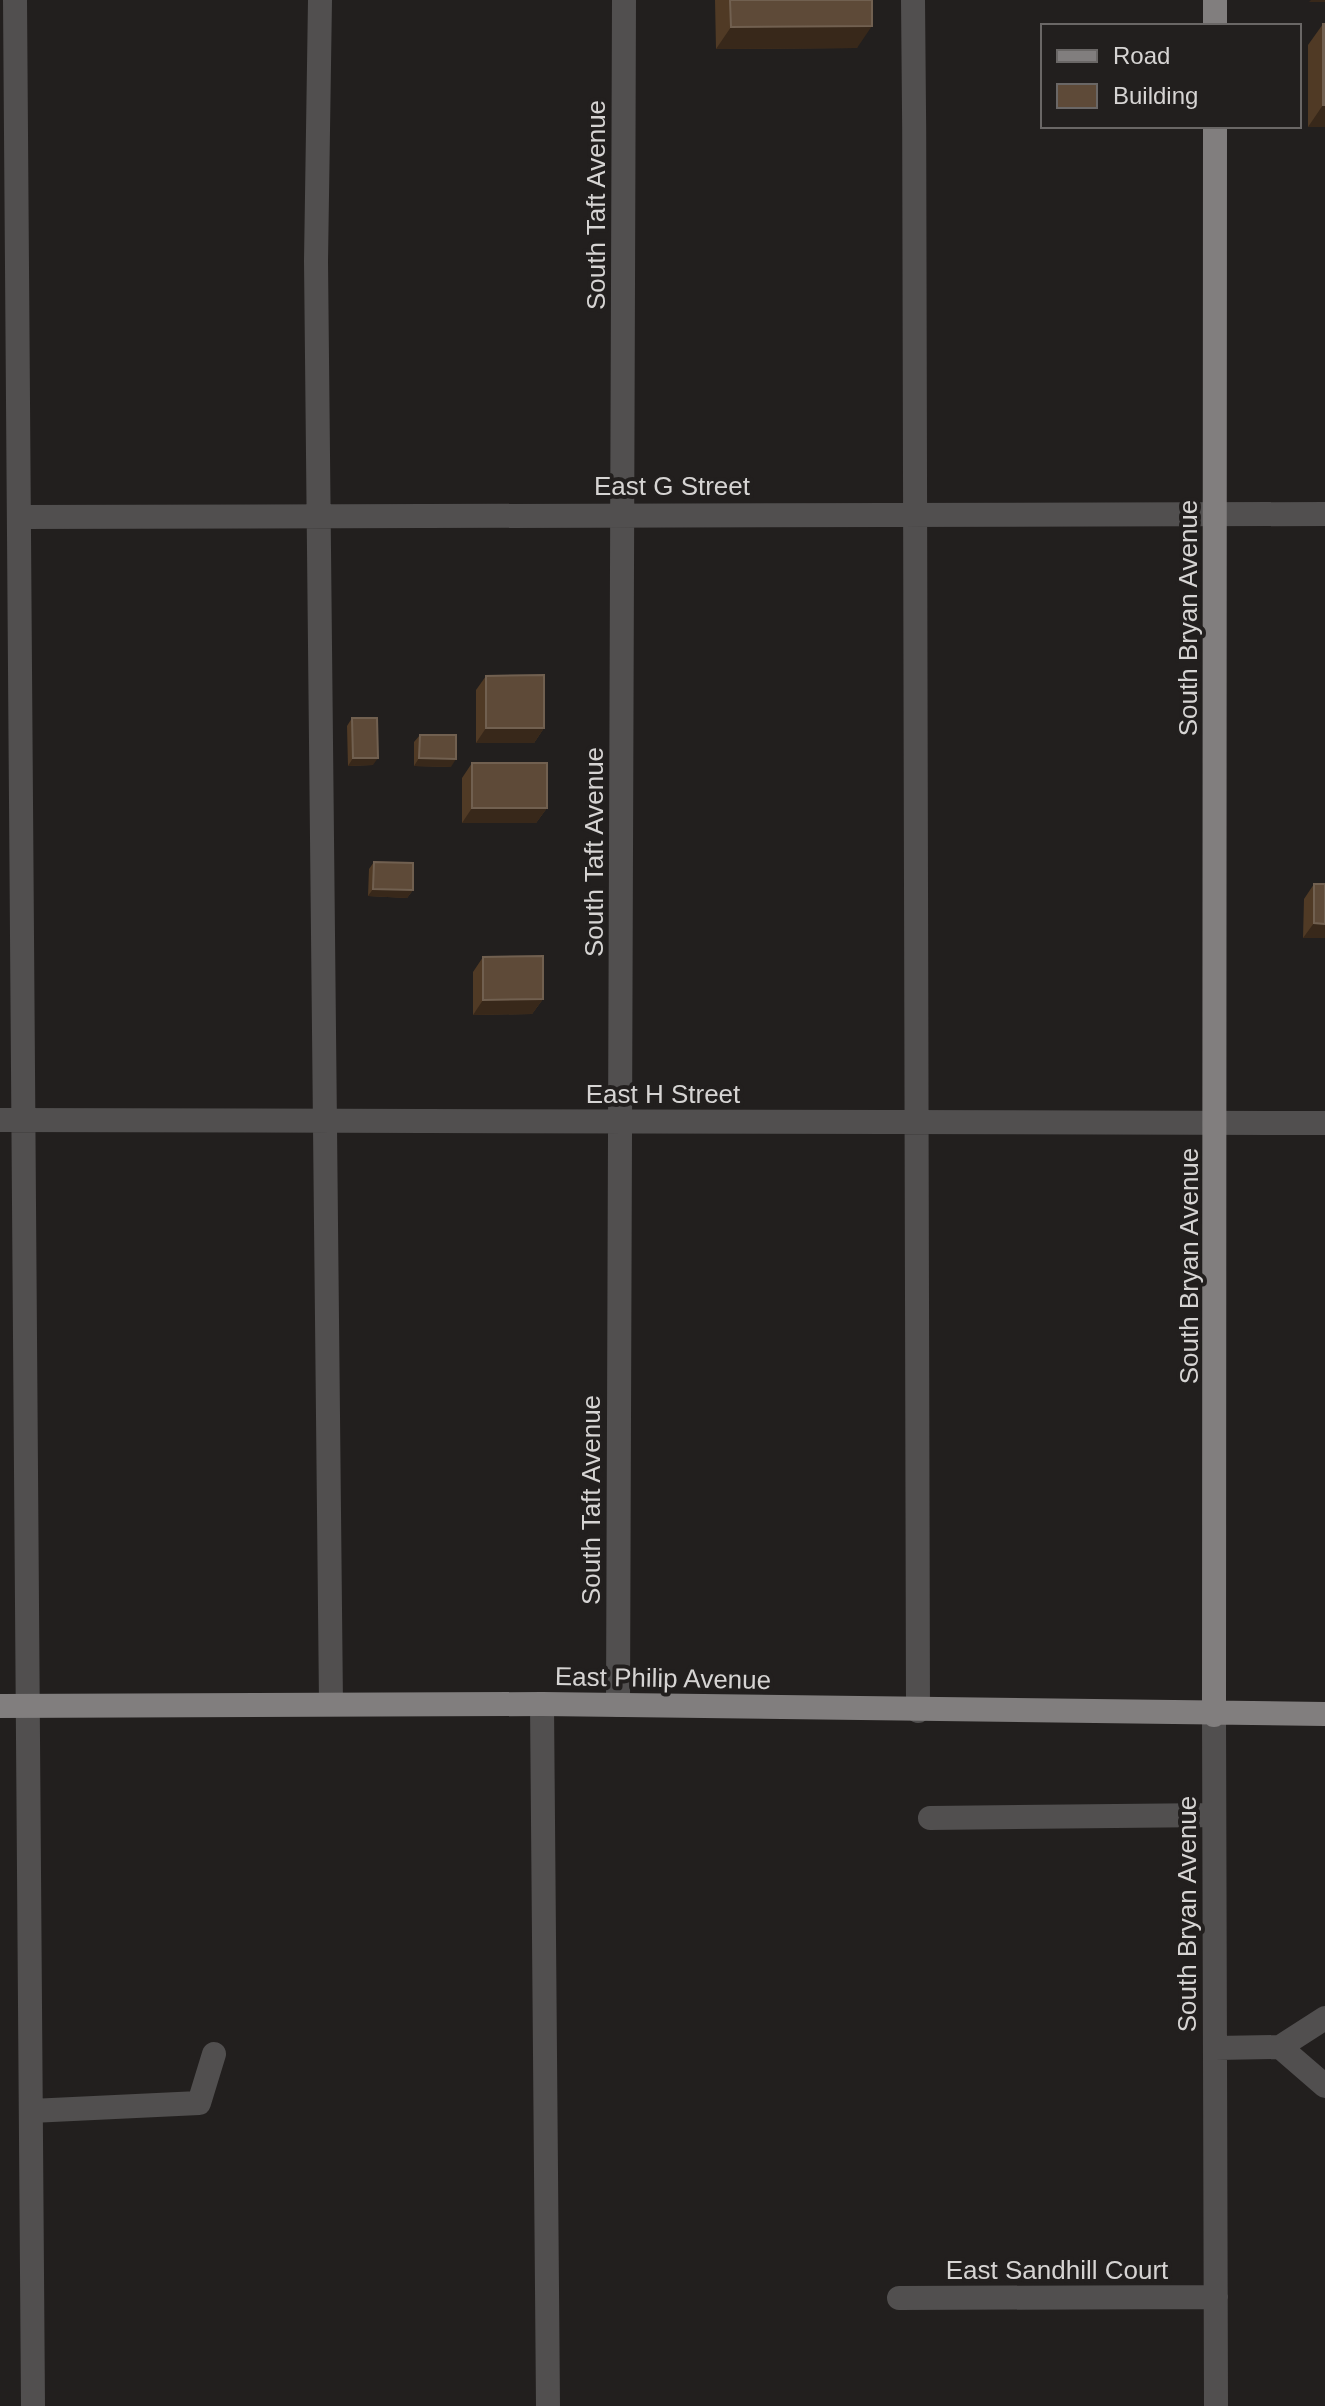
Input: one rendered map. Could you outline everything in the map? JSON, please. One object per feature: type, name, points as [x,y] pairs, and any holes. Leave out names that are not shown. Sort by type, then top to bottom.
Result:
[{"type":"main road","points":[[1215,0],[1215,24]]},
{"type":"main road","name":"South Bryan Avenue","points":[[1214,1715],[1217,1122],[1215,128]]},
{"type":"main road","name":"East Philip Avenue","points":[[0,1706],[542,1704],[1214,1715],[1325,1714]]},
{"type":"street","points":[[15,0],[19,517],[12,1120],[29,1706],[33,2406]]},
{"type":"street","points":[[320,0],[316,261],[331,1704]]},
{"type":"street","name":"South Taft Avenue","points":[[618,1705],[625,514],[624,0]]},
{"type":"street","points":[[913,0],[918,514],[914,1122],[918,1711]]},
{"type":"street","name":"East G Street","points":[[19,517],[1325,514]]},
{"type":"street","name":"East H Street","points":[[12,1120],[1325,1123]]},
{"type":"street","points":[[542,1704],[548,2406]]},
{"type":"street","name":"South Bryan Avenue","points":[[1214,1715],[1216,2406]]},
{"type":"street","points":[[930,1818],[1214,1815]]},
{"type":"street","points":[[1215,2048],[1280,2047],[1325,2018]]},
{"type":"street","points":[[1280,2047],[1325,2086]]},
{"type":"street","points":[[31,2111],[199,2103],[214,2054]]},
{"type":"street","name":"East Sandhill Court","points":[[899,2298],[1216,2297]]},
{"type":"building","points":[[730,0],[872,0],[872,26],[731,27]]},
{"type":"building","points":[[1325,24],[1325,105],[1323,105]]},
{"type":"building","points":[[544,675],[544,728],[486,728],[486,676]]},
{"type":"building","points":[[352,718],[377,718],[378,758],[353,758]]},
{"type":"building","points":[[420,735],[456,735],[456,759],[419,758]]},
{"type":"building","points":[[472,763],[547,763],[547,808],[472,808]]},
{"type":"building","points":[[374,862],[413,863],[413,890],[373,889]]},
{"type":"building","points":[[1314,884],[1325,884],[1325,924],[1314,923]]},
{"type":"building","points":[[543,956],[543,999],[483,1000],[483,957]]}]
